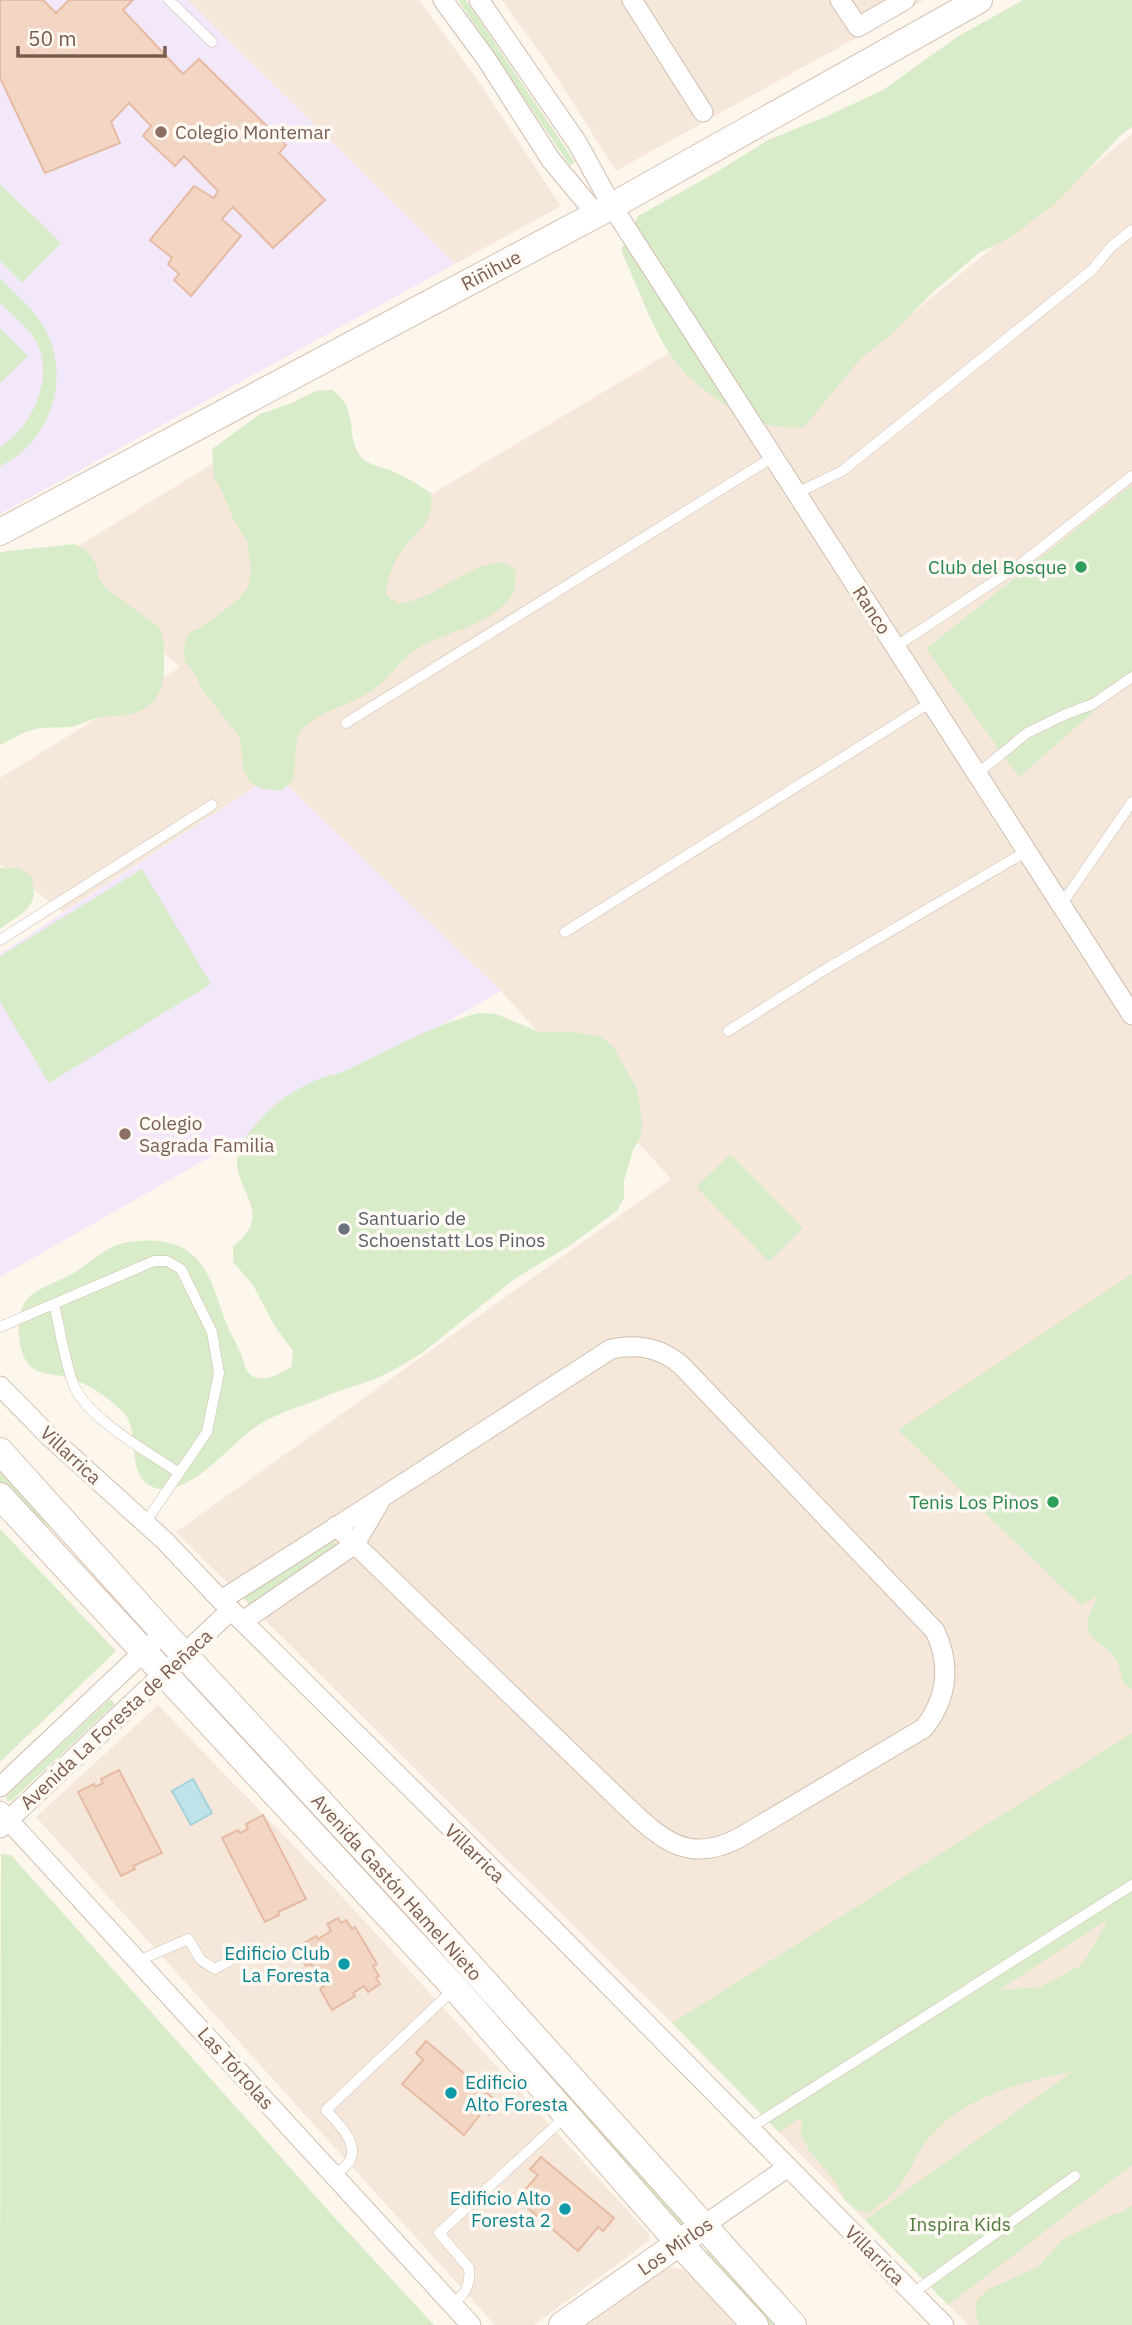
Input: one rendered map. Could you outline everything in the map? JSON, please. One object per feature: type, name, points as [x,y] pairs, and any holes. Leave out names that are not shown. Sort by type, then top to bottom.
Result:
[{"type":"main road","name":"Riñihue","points":[[0,532],[604,210],[979,0]]},
{"type":"main road","name":"Avenida Gastón Hamel Nieto","points":[[0,1451],[412,1901],[793,2325]]},
{"type":"main road","name":"Avenida Gastón Hamel Nieto","points":[[0,1496],[455,1988],[679,2243],[755,2325]]},
{"type":"main road","name":"Los Mirlos","points":[[562,2325],[703,2227]]},
{"type":"street","points":[[443,0],[487,60],[551,160],[604,210]]},
{"type":"street","points":[[479,0],[578,144],[604,210]]},
{"type":"street","points":[[632,0],[703,112]]},
{"type":"street","points":[[840,0],[858,27],[905,0]]},
{"type":"street","name":"Ranco","points":[[604,210],[797,493],[1132,1015]]},
{"type":"street","points":[[232,1610],[336,1526],[611,1349],[625,1346],[653,1349],[680,1364],[934,1630],[945,1659],[946,1674],[942,1697],[924,1728],[739,1838],[713,1849],[685,1848],[658,1836],[647,1826],[336,1526]]},
{"type":"street","name":"Villarrica","points":[[0,1386],[50,1437],[165,1541],[944,2325]]},
{"type":"street","points":[[232,1610],[355,1544],[385,1495]]},
{"type":"street","name":"Avenida La Foresta de Reñaca","points":[[3,1820],[232,1610]]},
{"type":"street","name":"Avenida La Foresta de Reñaca","points":[[0,1787],[164,1633]]},
{"type":"street","name":"Las Tórtolas","points":[[3,1820],[138,1961],[471,2325]]},
{"type":"street","name":"Los Mirlos","points":[[703,2227],[788,2166]]},
{"type":"lane","points":[[169,0],[212,42]]},
{"type":"lane","points":[[797,493],[842,471],[1092,270],[1111,247],[1132,230]]},
{"type":"lane","points":[[346,723],[773,457]]},
{"type":"lane","points":[[895,647],[1023,563],[1132,476]]},
{"type":"lane","points":[[977,774],[1027,733],[1093,704],[1132,677]]},
{"type":"lane","points":[[565,932],[931,702]]},
{"type":"lane","points":[[1061,905],[1132,802]]},
{"type":"lane","points":[[0,940],[212,805]]},
{"type":"lane","points":[[728,1031],[824,970],[1027,852]]},
{"type":"lane","points":[[0,1327],[154,1261],[167,1261],[181,1269],[212,1332],[219,1373],[207,1432],[145,1523]]},
{"type":"lane","points":[[54,1304],[74,1385],[83,1401],[101,1419],[179,1473]]},
{"type":"lane","points":[[750,2128],[1132,1885]]},
{"type":"lane","points":[[138,1961],[188,1939],[201,1959],[215,1969],[250,1949]]},
{"type":"lane","points":[[333,2175],[347,2164],[352,2147],[348,2134],[326,2110],[455,1988]]},
{"type":"lane","points":[[452,2304],[469,2286],[469,2268],[439,2233],[567,2115]]},
{"type":"lane","points":[[912,2293],[1075,2176]]},
{"type":"shaded area","name":"Colegio Montemar","points":[[0,0],[188,0],[455,264],[0,514]]},
{"type":"shaded area","points":[[188,0],[419,0],[477,79],[561,206],[455,264]]},
{"type":"shaded area","points":[[502,0],[924,0],[616,171],[550,67]]},
{"type":"shaded area","points":[[1132,134],[1132,2325],[968,2325],[672,2023],[176,1532],[671,1179],[501,991],[275,774],[63,912],[0,864],[0,778],[180,667],[57,559],[310,404],[385,522],[679,347],[774,426]]},
{"type":"shaded area","name":"Colegio Sagrada Familia","points":[[275,774],[501,991],[0,1277],[0,954]]},
{"type":"shaded area","points":[[158,1705],[337,1891],[650,2235],[649,2241],[534,2325],[495,2325],[36,1817]]},
{"type":"shaded area","points":[[669,2267],[687,2270],[735,2325],[587,2325]]},
{"type":"green space","points":[[458,0],[466,0],[575,162],[570,166]]},
{"type":"green space","points":[[1023,0],[1132,0],[1132,127],[1121,135],[1056,203],[1008,239],[979,253],[933,292],[889,337],[862,357],[804,427],[776,427],[759,422],[719,401],[694,382],[667,349],[621,250],[638,216],[768,140],[883,90],[957,37]]},
{"type":"green space","points":[[0,184],[61,243],[22,283],[0,261]]},
{"type":"green space","points":[[0,278],[29,307],[44,327],[52,346],[56,386],[52,406],[33,441],[18,455],[0,466],[0,447],[22,427],[38,398],[43,367],[34,338],[0,303]]},
{"type":"green space","points":[[0,328],[28,356],[0,383]]},
{"type":"green space","points":[[332,390],[347,407],[356,450],[362,458],[431,493],[428,519],[396,560],[386,595],[399,604],[413,601],[475,569],[503,562],[516,570],[515,586],[509,598],[488,617],[418,648],[370,692],[307,725],[297,742],[293,781],[281,791],[264,789],[250,783],[243,769],[240,738],[201,688],[195,674],[185,662],[183,648],[189,633],[202,627],[239,599],[248,587],[251,573],[248,543],[214,477],[212,449],[260,414],[316,391]]},
{"type":"green space","name":"Club del Bosque","points":[[1132,485],[1132,678],[1019,777],[926,649]]},
{"type":"green space","points":[[74,544],[87,551],[96,564],[99,579],[108,590],[159,627],[164,642],[161,688],[155,701],[128,715],[99,717],[72,727],[40,728],[25,732],[0,745],[0,552]]},
{"type":"green space","points":[[0,868],[19,868],[31,876],[33,896],[28,908],[0,929]]},
{"type":"green space","points":[[142,869],[211,984],[49,1083],[0,1002],[0,956]]},
{"type":"green space","name":"Santuario de Schoenstatt Los Pinos","points":[[479,1013],[496,1014],[539,1032],[600,1036],[613,1046],[637,1089],[642,1121],[641,1136],[633,1150],[624,1181],[624,1198],[617,1211],[569,1246],[516,1278],[422,1353],[402,1365],[268,1420],[254,1428],[187,1483],[163,1489],[150,1486],[142,1479],[137,1469],[132,1431],[123,1412],[88,1386],[70,1378],[39,1372],[25,1360],[19,1332],[24,1303],[34,1293],[75,1273],[115,1246],[132,1241],[173,1244],[186,1250],[205,1269],[248,1372],[258,1378],[264,1378],[291,1367],[293,1351],[274,1325],[253,1285],[233,1262],[233,1246],[246,1234],[252,1222],[252,1210],[237,1163],[242,1144],[272,1108],[302,1087],[342,1072],[426,1032]]},
{"type":"green space","points":[[730,1154],[803,1228],[769,1262],[696,1187]]},
{"type":"green space","name":"Tenis Los Pinos","points":[[1132,1274],[1132,1690],[1123,1683],[1112,1654],[1089,1634],[1087,1619],[1098,1596],[1081,1605],[898,1430]]},
{"type":"green space","points":[[0,1467],[53,1526],[50,1528],[0,1482]]},
{"type":"green space","points":[[0,1529],[116,1651],[0,1762]]},
{"type":"green space","points":[[332,1537],[335,1545],[249,1604],[243,1597]]},
{"type":"green space","points":[[193,1679],[686,2222],[678,2228],[186,1680]]},
{"type":"green space","points":[[110,1699],[115,1704],[11,1801],[7,1801],[6,1796]]},
{"type":"green space","name":"Inspira Kids","points":[[1132,1733],[1132,2165],[948,2305],[865,2220],[1072,2072],[1014,2086],[976,2101],[959,2112],[929,2138],[900,2184],[869,2213],[854,2209],[843,2198],[837,2184],[809,2150],[801,2136],[802,2117],[779,2132],[672,2023]],"holes":[[[1108,1919],[1080,1966],[1040,1987],[999,1990]]]},
{"type":"green space","points":[[1,1854],[11,1855],[434,2325],[0,2325]]},
{"type":"green space","points":[[1132,2205],[1132,2325],[979,2325],[976,2314],[977,2300],[987,2290],[1039,2266],[1063,2239]]},
{"type":"green space","points":[[708,2250],[780,2325],[767,2325],[705,2253]]},
{"type":"water","points":[[193,1779],[212,1813],[191,1825],[172,1791]]},
{"type":"building","points":[[0,0],[43,0],[56,13],[69,0],[133,0],[123,10],[183,74],[199,59],[286,145],[279,153],[325,200],[273,248],[233,207],[222,219],[241,236],[191,296],[174,280],[179,274],[168,264],[172,258],[150,240],[194,186],[214,198],[218,191],[184,156],[175,166],[143,136],[151,126],[129,103],[111,122],[120,143],[45,173],[0,78]]},
{"type":"building","points":[[119,1770],[162,1853],[133,1866],[135,1869],[121,1876],[78,1792],[94,1784],[95,1787],[103,1783],[101,1779]]},
{"type":"building","points":[[263,1815],[306,1899],[278,1912],[279,1915],[265,1922],[222,1838],[238,1830],[240,1833],[248,1829],[246,1824]]},
{"type":"building","name":"Edificio Club La Foresta","points":[[338,1918],[341,1923],[346,1920],[352,1929],[355,1927],[377,1964],[373,1966],[380,1984],[368,1992],[364,1986],[353,1993],[355,1996],[332,2010],[320,1989],[324,1986],[311,1964],[306,1966],[295,1948],[331,1931],[327,1924]]},
{"type":"building","name":"Edificio Alto Foresta","points":[[426,2041],[499,2103],[489,2115],[483,2111],[464,2135],[402,2084],[423,2060],[416,2053]]},
{"type":"building","name":"Edificio Alto Foresta 2","points":[[541,2157],[614,2218],[603,2231],[598,2227],[578,2251],[517,2199],[538,2175],[530,2169]]},
{"type":"place","name":"Colegio Montemar","points":[[161,132]]},
{"type":"place","name":"Club del Bosque","points":[[1081,567]]},
{"type":"place","name":"Colegio Sagrada Familia","points":[[125,1134]]},
{"type":"place","name":"Santuario de Schoenstatt Los Pinos","points":[[344,1229]]},
{"type":"place","name":"Tenis Los Pinos","points":[[1053,1502]]},
{"type":"place","name":"Edificio Club La Foresta","points":[[344,1964]]},
{"type":"place","name":"Edificio Alto Foresta","points":[[451,2093]]},
{"type":"place","name":"Edificio Alto Foresta 2","points":[[565,2209]]}]
